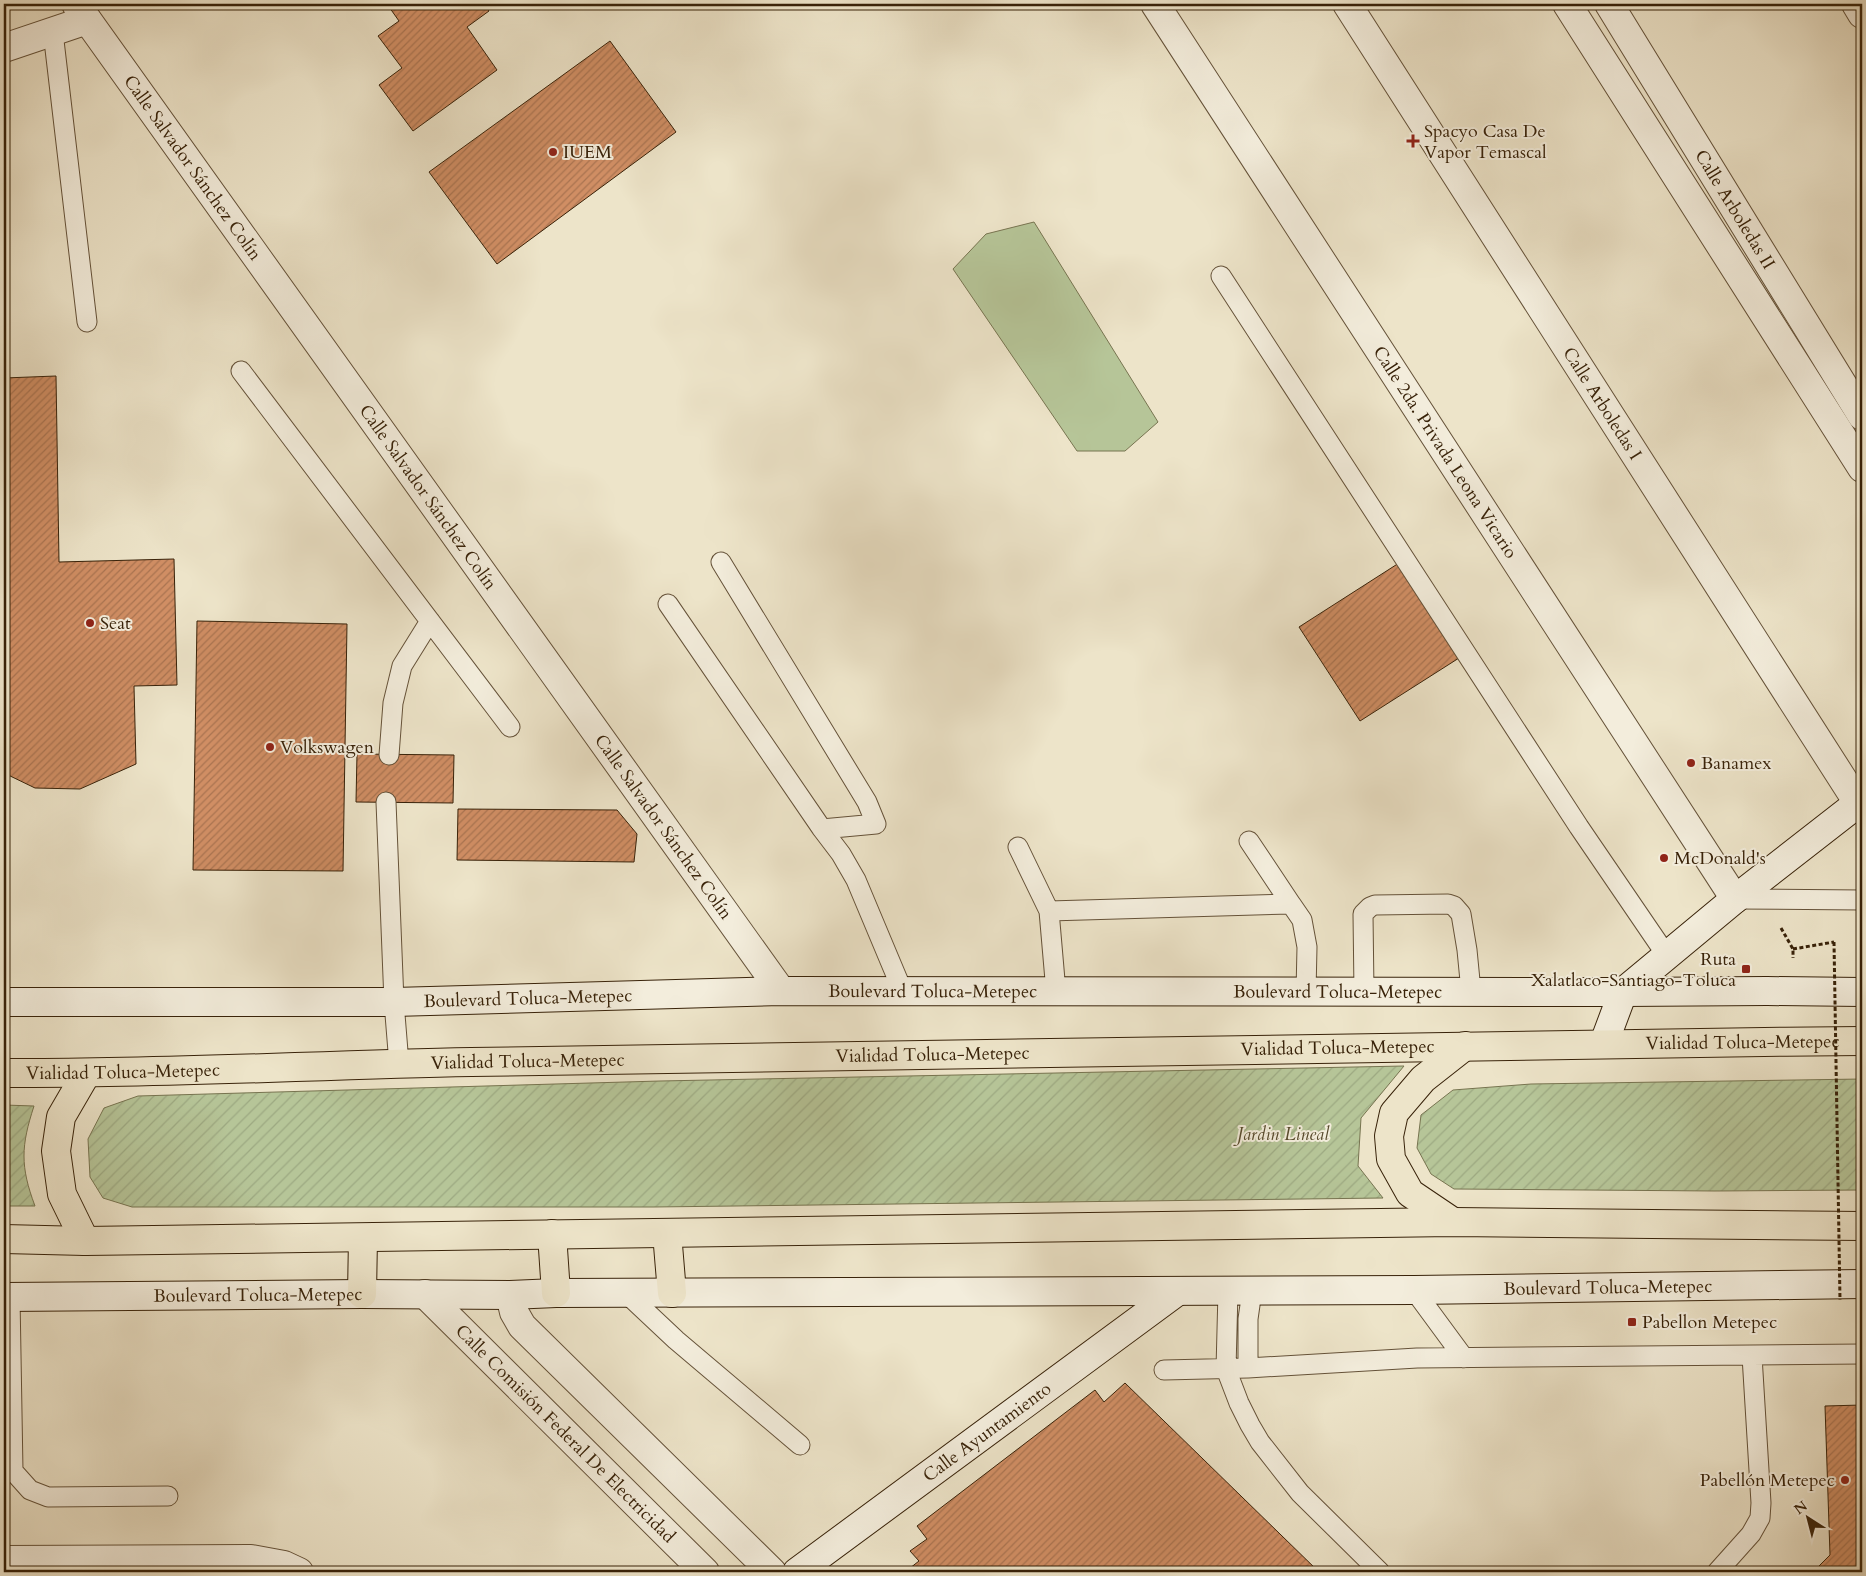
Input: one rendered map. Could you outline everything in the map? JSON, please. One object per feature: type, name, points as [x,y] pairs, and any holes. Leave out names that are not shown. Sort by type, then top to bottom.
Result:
[{"type":"highway","name":"Vialidad Toluca-Metepec","points":[[4,1073],[86,1074],[399,1064],[1604,1043],[1862,1041]]},
{"type":"highway","points":[[1453,1222],[1410,1193],[1391,1159],[1389,1136],[1394,1113],[1423,1079],[1465,1046]]},
{"type":"highway","points":[[85,1241],[62,1194],[56,1151],[61,1117],[86,1074]]},
{"type":"highway","points":[[4,1239],[85,1241],[363,1238],[1453,1222],[1862,1226]]},
{"type":"highway","points":[[666,1233],[672,1294]]},
{"type":"highway","points":[[552,1234],[556,1293]]},
{"type":"highway","points":[[362,1294],[363,1238]]},
{"type":"street","name":"Calle 2da. Privada Leona Vicario","points":[[1156,4],[1735,899]]},
{"type":"street","name":"Calle Arboledas I","points":[[1347,4],[1860,802]]},
{"type":"street","points":[[1567,4],[1862,468]]},
{"type":"street","name":"Calle Arboledas II","points":[[1609,4],[1862,416]]},
{"type":"street","points":[[1856,4],[1862,14]]},
{"type":"street","points":[[4,48],[53,32],[81,12]]},
{"type":"street","name":"Calle Salvador Sánchez Colín","points":[[81,12],[781,992]]},
{"type":"street","points":[[1604,1043],[1623,992],[1735,899],[1860,802]]},
{"type":"street","name":"Boulevard Toluca-Metepec","points":[[4,1002],[394,1002],[781,992],[1862,992]]},
{"type":"street","name":"Boulevard Toluca-Metepec","points":[[7,1297],[1414,1290],[1862,1284]]},
{"type":"street","name":"Calle Ayuntamiento","points":[[797,1572],[1178,1291]]},
{"type":"street","name":"Calle Comisión Federal De Electricidad","points":[[425,1294],[705,1572]]},
{"type":"street","points":[[510,1295],[514,1312],[522,1326],[772,1572]]},
{"type":"street","points":[[4,1560],[251,1559],[284,1565],[299,1572]]},
{"type":"lane","points":[[53,32],[87,322]]},
{"type":"lane","points":[[1221,276],[1574,819],[1668,956]]},
{"type":"lane","points":[[241,371],[510,727]]},
{"type":"lane","points":[[721,562],[867,802],[876,824],[822,829]]},
{"type":"lane","points":[[668,604],[841,854],[856,880],[903,992]]},
{"type":"lane","points":[[389,755],[393,703],[402,666],[430,621]]},
{"type":"lane","points":[[386,802],[394,1002],[399,1064]]},
{"type":"lane","points":[[1249,841],[1302,920],[1307,947],[1306,992]]},
{"type":"lane","points":[[1018,847],[1049,911],[1056,992]]},
{"type":"lane","points":[[1735,899],[1862,900]]},
{"type":"lane","points":[[1049,911],[1291,904]]},
{"type":"lane","points":[[1364,992],[1364,914],[1366,910],[1376,905],[1421,904],[1448,904],[1459,910],[1467,950],[1471,991]]},
{"type":"lane","points":[[1414,1290],[1464,1358]]},
{"type":"lane","points":[[1240,1291],[1248,1319],[1248,1368]]},
{"type":"lane","points":[[1240,1291],[1226,1369],[1239,1403],[1260,1442],[1300,1493],[1380,1572]]},
{"type":"lane","points":[[626,1293],[676,1340],[800,1445]]},
{"type":"lane","points":[[7,1297],[12,1471],[30,1490],[48,1497],[168,1496]]},
{"type":"lane","points":[[1164,1370],[1248,1368],[1417,1358],[1862,1354]]},
{"type":"lane","points":[[1718,1572],[1751,1534],[1760,1518],[1761,1503],[1752,1356]]},
{"type":"path","points":[[1766,899],[1793,949],[1793,992]]},
{"type":"path","points":[[1793,949],[1834,942],[1840,1300]]},
{"type":"green space","points":[[1034,222],[1158,422],[1125,451],[1077,451],[953,269],[986,234]]},
{"type":"green space","name":"Jardin Lineal","points":[[1404,1066],[1361,1118],[1358,1166],[1383,1198],[654,1207],[132,1207],[103,1198],[90,1177],[88,1139],[104,1108],[138,1096],[660,1081]]},
{"type":"green space","points":[[1862,1079],[1862,1190],[1454,1189],[1431,1174],[1417,1148],[1421,1115],[1453,1090],[1531,1084]]},
{"type":"green space","points":[[4,1105],[34,1106],[27,1133],[24,1156],[27,1179],[35,1206],[4,1206]]},
{"type":"building","points":[[387,4],[484,4],[489,11],[467,27],[497,70],[413,131],[379,85],[402,68],[378,36],[399,21]]},
{"type":"building","name":"IUEM","points":[[610,41],[676,132],[497,264],[429,172]]},
{"type":"building","name":"Seat","points":[[56,376],[59,562],[174,559],[177,685],[134,686],[136,764],[80,789],[35,788],[4,773],[4,378]]},
{"type":"building","points":[[1399,563],[1459,658],[1360,721],[1299,627]]},
{"type":"building","name":"Volkswagen","points":[[197,621],[347,624],[343,871],[193,870]]},
{"type":"building","name":"Volkswagen","points":[[357,754],[454,755],[453,803],[356,802]]},
{"type":"building","points":[[458,809],[617,810],[637,834],[634,862],[457,860]]},
{"type":"building","points":[[1125,1383],[1319,1572],[905,1572],[919,1561],[910,1551],[927,1539],[917,1526],[1095,1390],[1104,1402]]},
{"type":"building","name":"Pabellón Metepec","points":[[1862,1405],[1862,1572],[1813,1572],[1830,1555],[1825,1406]]},
{"type":"place","name":"Spacyo Casa De Vapor Temascal","points":[[1413,141]]},
{"type":"place","name":"IUEM","points":[[553,152]]},
{"type":"place","name":"Seat","points":[[90,623]]},
{"type":"place","name":"Volkswagen","points":[[270,747]]},
{"type":"place","name":"Banamex","points":[[1691,763]]},
{"type":"place","name":"McDonald's","points":[[1664,858]]},
{"type":"place","name":"Ruta Xalatlaco-Santiago-Toluca","points":[[1746,969]]},
{"type":"place","name":"Pabellon Metepec","points":[[1632,1322]]},
{"type":"place","name":"Pabellón Metepec","points":[[1845,1480]]}]
